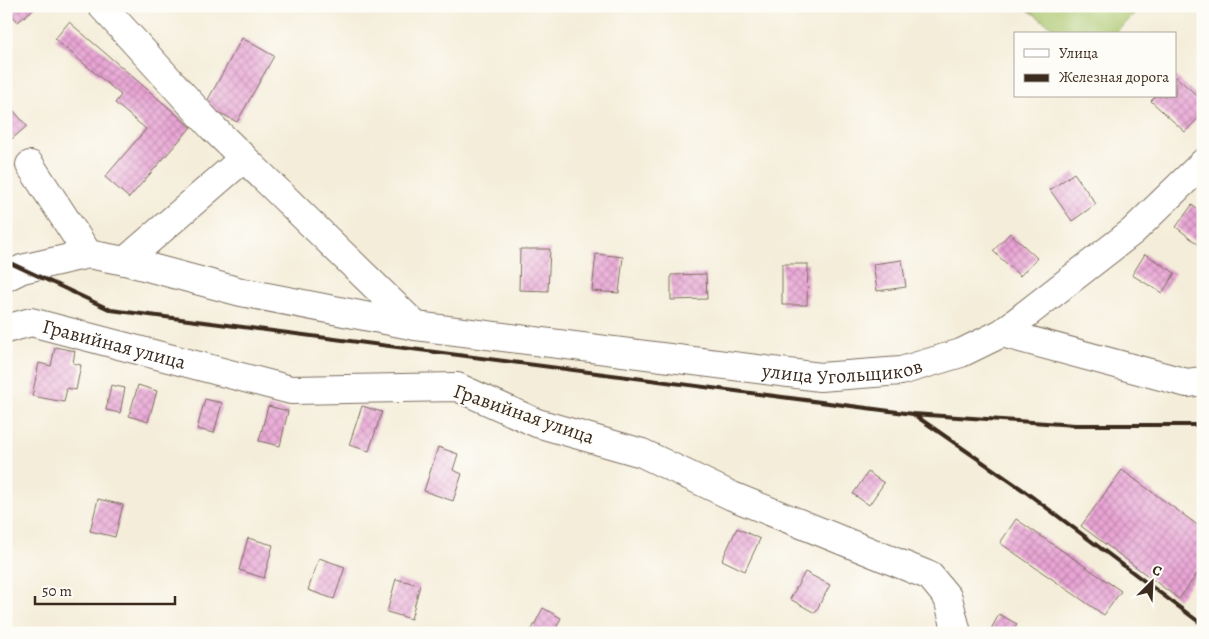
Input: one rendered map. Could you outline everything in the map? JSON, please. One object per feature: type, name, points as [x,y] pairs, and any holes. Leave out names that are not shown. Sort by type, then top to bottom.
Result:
[{"type":"street","points":[[102,6],[212,126],[416,326]]},
{"type":"street","points":[[124,260],[244,158]]},
{"type":"street","name":"улица Угольщиков","points":[[88,254],[124,260],[241,292],[416,326],[820,378],[900,371],[961,353],[1002,333],[1132,231],[1203,163]]},
{"type":"street","points":[[6,277],[22,268],[88,254],[30,165]]},
{"type":"street","name":"Гравийная улица","points":[[6,329],[31,322],[291,390],[458,387],[537,423],[642,453],[732,496],[930,576],[948,598],[957,633]]},
{"type":"street","points":[[1002,333],[1188,383],[1203,380]]},
{"type":"green space","points":[[1023,6],[1142,6],[1116,32],[1058,32]]},
{"type":"building","points":[[6,6],[37,6],[18,22],[12,15],[6,20]]},
{"type":"building","points":[[69,22],[191,127],[129,198],[105,177],[146,129],[115,103],[121,95],[55,39]]},
{"type":"building","points":[[242,38],[274,56],[237,122],[205,105]]},
{"type":"building","points":[[1176,77],[1203,101],[1203,113],[1185,132],[1151,101],[1154,98],[1176,98]]},
{"type":"building","points":[[6,102],[27,126],[6,144]]},
{"type":"building","points":[[1074,173],[1096,204],[1072,221],[1050,190]]},
{"type":"building","points":[[1192,205],[1203,214],[1203,248],[1176,227]]},
{"type":"building","points":[[1010,233],[1037,258],[1020,276],[993,251]]},
{"type":"building","points":[[520,249],[550,249],[548,291],[519,290]]},
{"type":"building","points":[[596,254],[623,257],[619,293],[592,291]]},
{"type":"building","points":[[1145,254],[1175,273],[1162,293],[1132,275]]},
{"type":"building","points":[[902,260],[906,287],[877,291],[873,264]]},
{"type":"building","points":[[782,264],[808,264],[807,305],[782,305]]},
{"type":"building","points":[[706,274],[707,299],[671,300],[671,275]]},
{"type":"building","points":[[55,347],[75,351],[73,363],[81,365],[76,390],[67,388],[64,402],[32,396],[39,363],[51,366]]},
{"type":"building","points":[[111,385],[125,388],[120,413],[106,410]]},
{"type":"building","points":[[138,385],[157,391],[148,422],[129,416]]},
{"type":"building","points":[[205,399],[222,403],[214,433],[197,429]]},
{"type":"building","points":[[268,406],[288,411],[280,446],[259,441]]},
{"type":"building","points":[[362,406],[382,412],[369,451],[349,445]]},
{"type":"building","points":[[438,447],[458,454],[453,470],[462,474],[453,501],[424,491]]},
{"type":"building","points":[[1122,470],[1203,529],[1203,566],[1179,599],[1081,526]]},
{"type":"building","points":[[868,472],[884,483],[869,505],[853,494]]},
{"type":"building","points":[[98,499],[123,505],[115,537],[90,531]]},
{"type":"building","points":[[1016,519],[1121,591],[1104,615],[1000,543]]},
{"type":"building","points":[[737,528],[760,539],[745,571],[722,560]]},
{"type":"building","points":[[248,538],[273,545],[264,578],[239,570]]},
{"type":"building","points":[[319,558],[345,567],[334,599],[308,590]]},
{"type":"building","points":[[805,572],[830,585],[815,613],[790,599]]},
{"type":"building","points":[[396,579],[420,585],[411,619],[387,612]]},
{"type":"building","points":[[543,608],[561,618],[554,633],[530,633]]},
{"type":"building","points":[[999,614],[1017,624],[1013,633],[989,633]]},
{"type":"railway","points":[[6,261],[111,310],[913,414],[1075,425],[1203,425]]},
{"type":"railway","points":[[913,414],[1023,490],[1203,625]]}]
